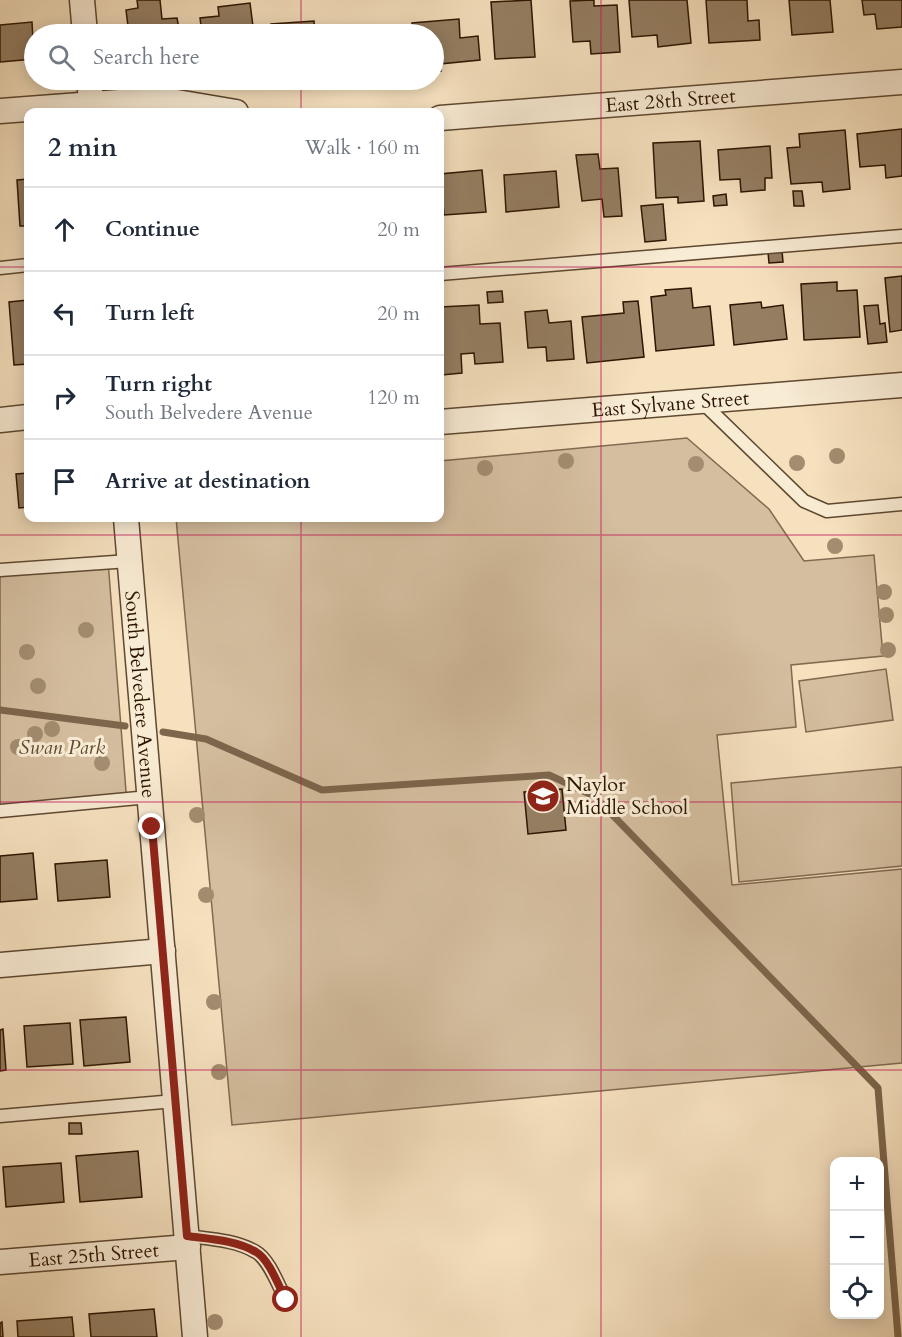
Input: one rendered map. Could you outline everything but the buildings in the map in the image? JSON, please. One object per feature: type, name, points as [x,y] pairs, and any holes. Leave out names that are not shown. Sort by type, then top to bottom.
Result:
[{"type":"street","points":[[82,0],[84,24]]},
{"type":"street","name":"East 28th Street","points":[[444,118],[902,82]]},
{"type":"street","points":[[0,111],[91,98],[159,99],[212,108]]},
{"type":"street","name":"East Sylvane Street","points":[[444,422],[902,385]]},
{"type":"street","points":[[0,420],[24,417]]},
{"type":"street","name":"South Belvedere Avenue","points":[[126,522],[195,1337]]},
{"type":"street","points":[[0,965],[163,951]]},
{"type":"street","name":"East 25th Street","points":[[0,1262],[187,1241]]},
{"type":"lane","points":[[444,274],[902,236]]},
{"type":"lane","points":[[0,268],[24,265]]},
{"type":"lane","points":[[701,401],[804,501],[827,511],[902,504]]},
{"type":"lane","points":[[0,570],[129,561]]},
{"type":"lane","points":[[0,811],[149,797]]},
{"type":"lane","points":[[0,1116],[175,1101]]},
{"type":"lane","points":[[187,1241],[225,1240],[258,1252],[272,1271],[286,1300]]},
{"type":"green space","name":"Naylor Middle School","points":[[687,438],[769,509],[804,561],[874,555],[883,656],[791,665],[796,727],[717,735],[732,885],[902,869],[902,1063],[232,1125],[176,522],[444,522],[444,461]]},
{"type":"green space","name":"Swan Park","points":[[108,561],[127,804],[0,816],[0,570]]},
{"type":"green space","points":[[886,669],[893,720],[806,732],[799,681]]},
{"type":"green space","points":[[902,767],[902,866],[739,882],[731,783]]},
{"type":"waterway","points":[[0,710],[125,726]]},
{"type":"waterway","points":[[163,732],[206,739],[322,790],[549,775],[594,796],[878,1088],[898,1337]]},
{"type":"place","name":"Naylor Middle School","points":[[543,796]]},
{"type":"route","points":[[152,827],[187,1236],[225,1240],[258,1252],[272,1271],[286,1300]]}]
